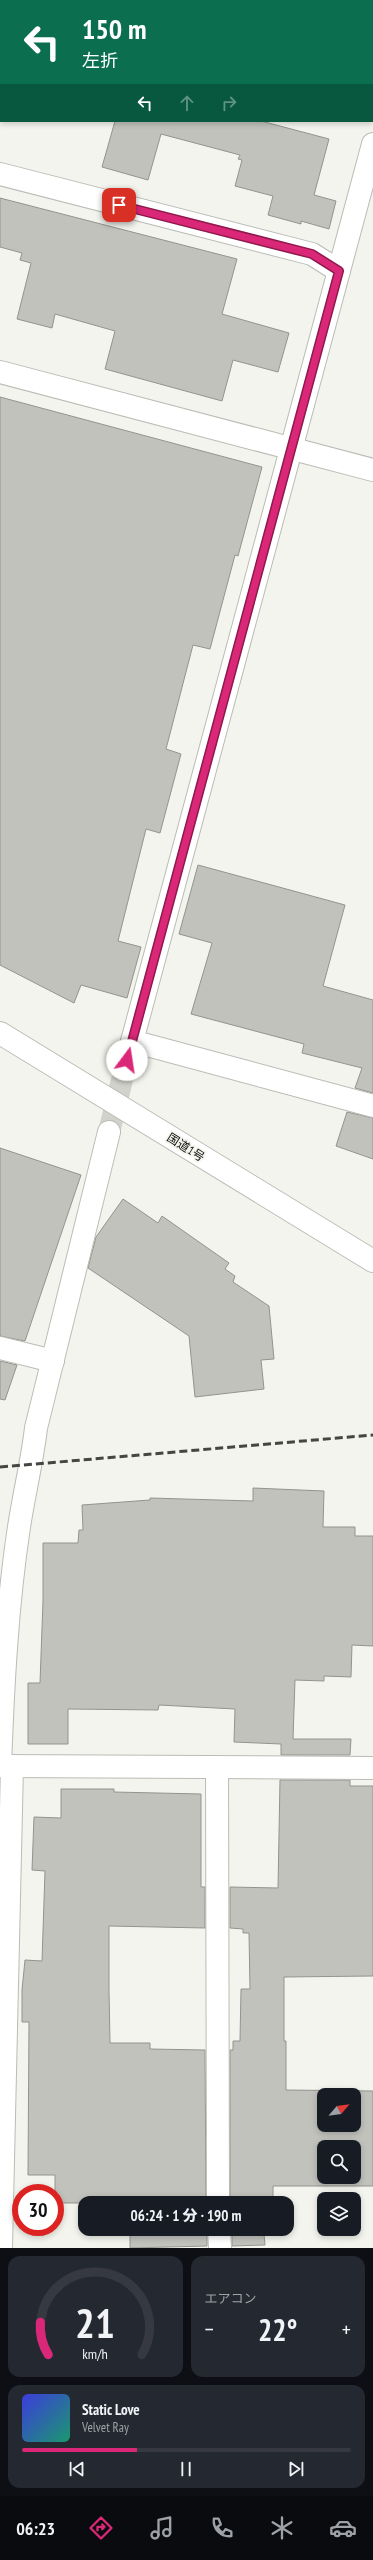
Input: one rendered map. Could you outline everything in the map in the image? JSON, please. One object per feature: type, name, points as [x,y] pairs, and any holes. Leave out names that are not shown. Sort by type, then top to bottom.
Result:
[{"type":"main road","points":[[373,144],[130,1050],[373,1106]]},
{"type":"main road","points":[[0,174],[312,254],[339,271]]},
{"type":"main road","points":[[0,372],[373,470]]},
{"type":"main road","name":"国道1号","points":[[0,1033],[373,1261]]},
{"type":"main road","points":[[1,2248],[4,1648],[19,1526],[32,1464],[36,1428],[109,1132]]},
{"type":"main road","points":[[0,1348],[53,1361]]},
{"type":"main road","points":[[4,1766],[373,1768]]},
{"type":"main road","points":[[216,1767],[218,2196]]},
{"type":"main road","points":[[219,2236],[220,2248]]},
{"type":"building","points":[[115,122],[265,122],[329,139],[314,195],[336,201],[329,229],[301,221],[301,224],[268,215],[273,196],[235,186],[242,160],[238,159],[240,155],[161,134],[148,180],[102,167]]},
{"type":"building","points":[[0,198],[237,259],[222,314],[289,333],[278,372],[233,360],[222,401],[105,369],[115,331],[55,314],[52,328],[17,319],[31,263],[20,260],[22,253],[0,247]]},
{"type":"building","points":[[0,397],[262,467],[238,556],[235,555],[210,649],[193,645],[166,749],[181,754],[160,833],[146,829],[118,941],[141,947],[127,998],[81,985],[74,1003],[0,965]]},
{"type":"building","points":[[198,865],[345,905],[323,986],[373,1000],[373,1093],[355,1088],[362,1068],[302,1053],[304,1044],[191,1014],[212,943],[179,934]]},
{"type":"building","points":[[347,1112],[373,1118],[373,1159],[336,1146]]},
{"type":"building","points":[[0,1148],[81,1175],[25,1341],[0,1336]]},
{"type":"building","points":[[123,1199],[158,1223],[162,1216],[229,1263],[225,1269],[235,1276],[233,1282],[269,1306],[274,1359],[261,1360],[264,1389],[195,1397],[189,1336],[88,1268],[96,1237]]},
{"type":"building","points":[[0,1361],[17,1365],[5,1400],[0,1399]]},
{"type":"building","points":[[253,1488],[324,1491],[323,1527],[355,1527],[355,1536],[373,1536],[373,1646],[352,1645],[351,1677],[324,1676],[324,1681],[295,1680],[293,1739],[351,1739],[350,1755],[281,1755],[281,1744],[234,1742],[235,1709],[159,1705],[158,1710],[68,1709],[68,1744],[28,1744],[28,1683],[40,1683],[43,1601],[43,1543],[78,1543],[79,1530],[83,1530],[82,1505],[150,1500],[150,1498],[253,1501]]},
{"type":"building","points":[[280,1780],[350,1780],[350,1786],[373,1786],[373,1976],[284,1977],[284,2041],[286,2041],[286,2090],[317,2090],[317,2132],[361,2132],[361,2091],[373,2091],[373,2186],[273,2186],[273,2196],[230,2196],[230,2050],[233,2050],[233,2041],[240,2041],[241,1989],[250,1989],[249,1933],[243,1933],[243,1929],[230,1928],[230,1887],[278,1888]]},
{"type":"building","points":[[61,1789],[114,1789],[114,1792],[201,1794],[201,1887],[205,1887],[205,1928],[109,1926],[109,1990],[110,2043],[150,2043],[150,2049],[205,2050],[206,2196],[78,2196],[78,2203],[64,2203],[64,2184],[55,2184],[55,2175],[28,2175],[29,2022],[22,2022],[22,1990],[25,1960],[42,1961],[45,1871],[32,1870],[34,1817],[61,1818]]},
{"type":"building","points":[[130,2236],[207,2236],[207,2246],[130,2248]]},
{"type":"building","points":[[232,2236],[264,2236],[265,2245],[232,2246]]},
{"type":"tunnel","points":[[109,1132],[127,1060]]},
{"type":"railway","points":[[0,1467],[373,1435]]},
{"type":"route","points":[[119,205],[312,254],[339,271],[127,1060]]}]
